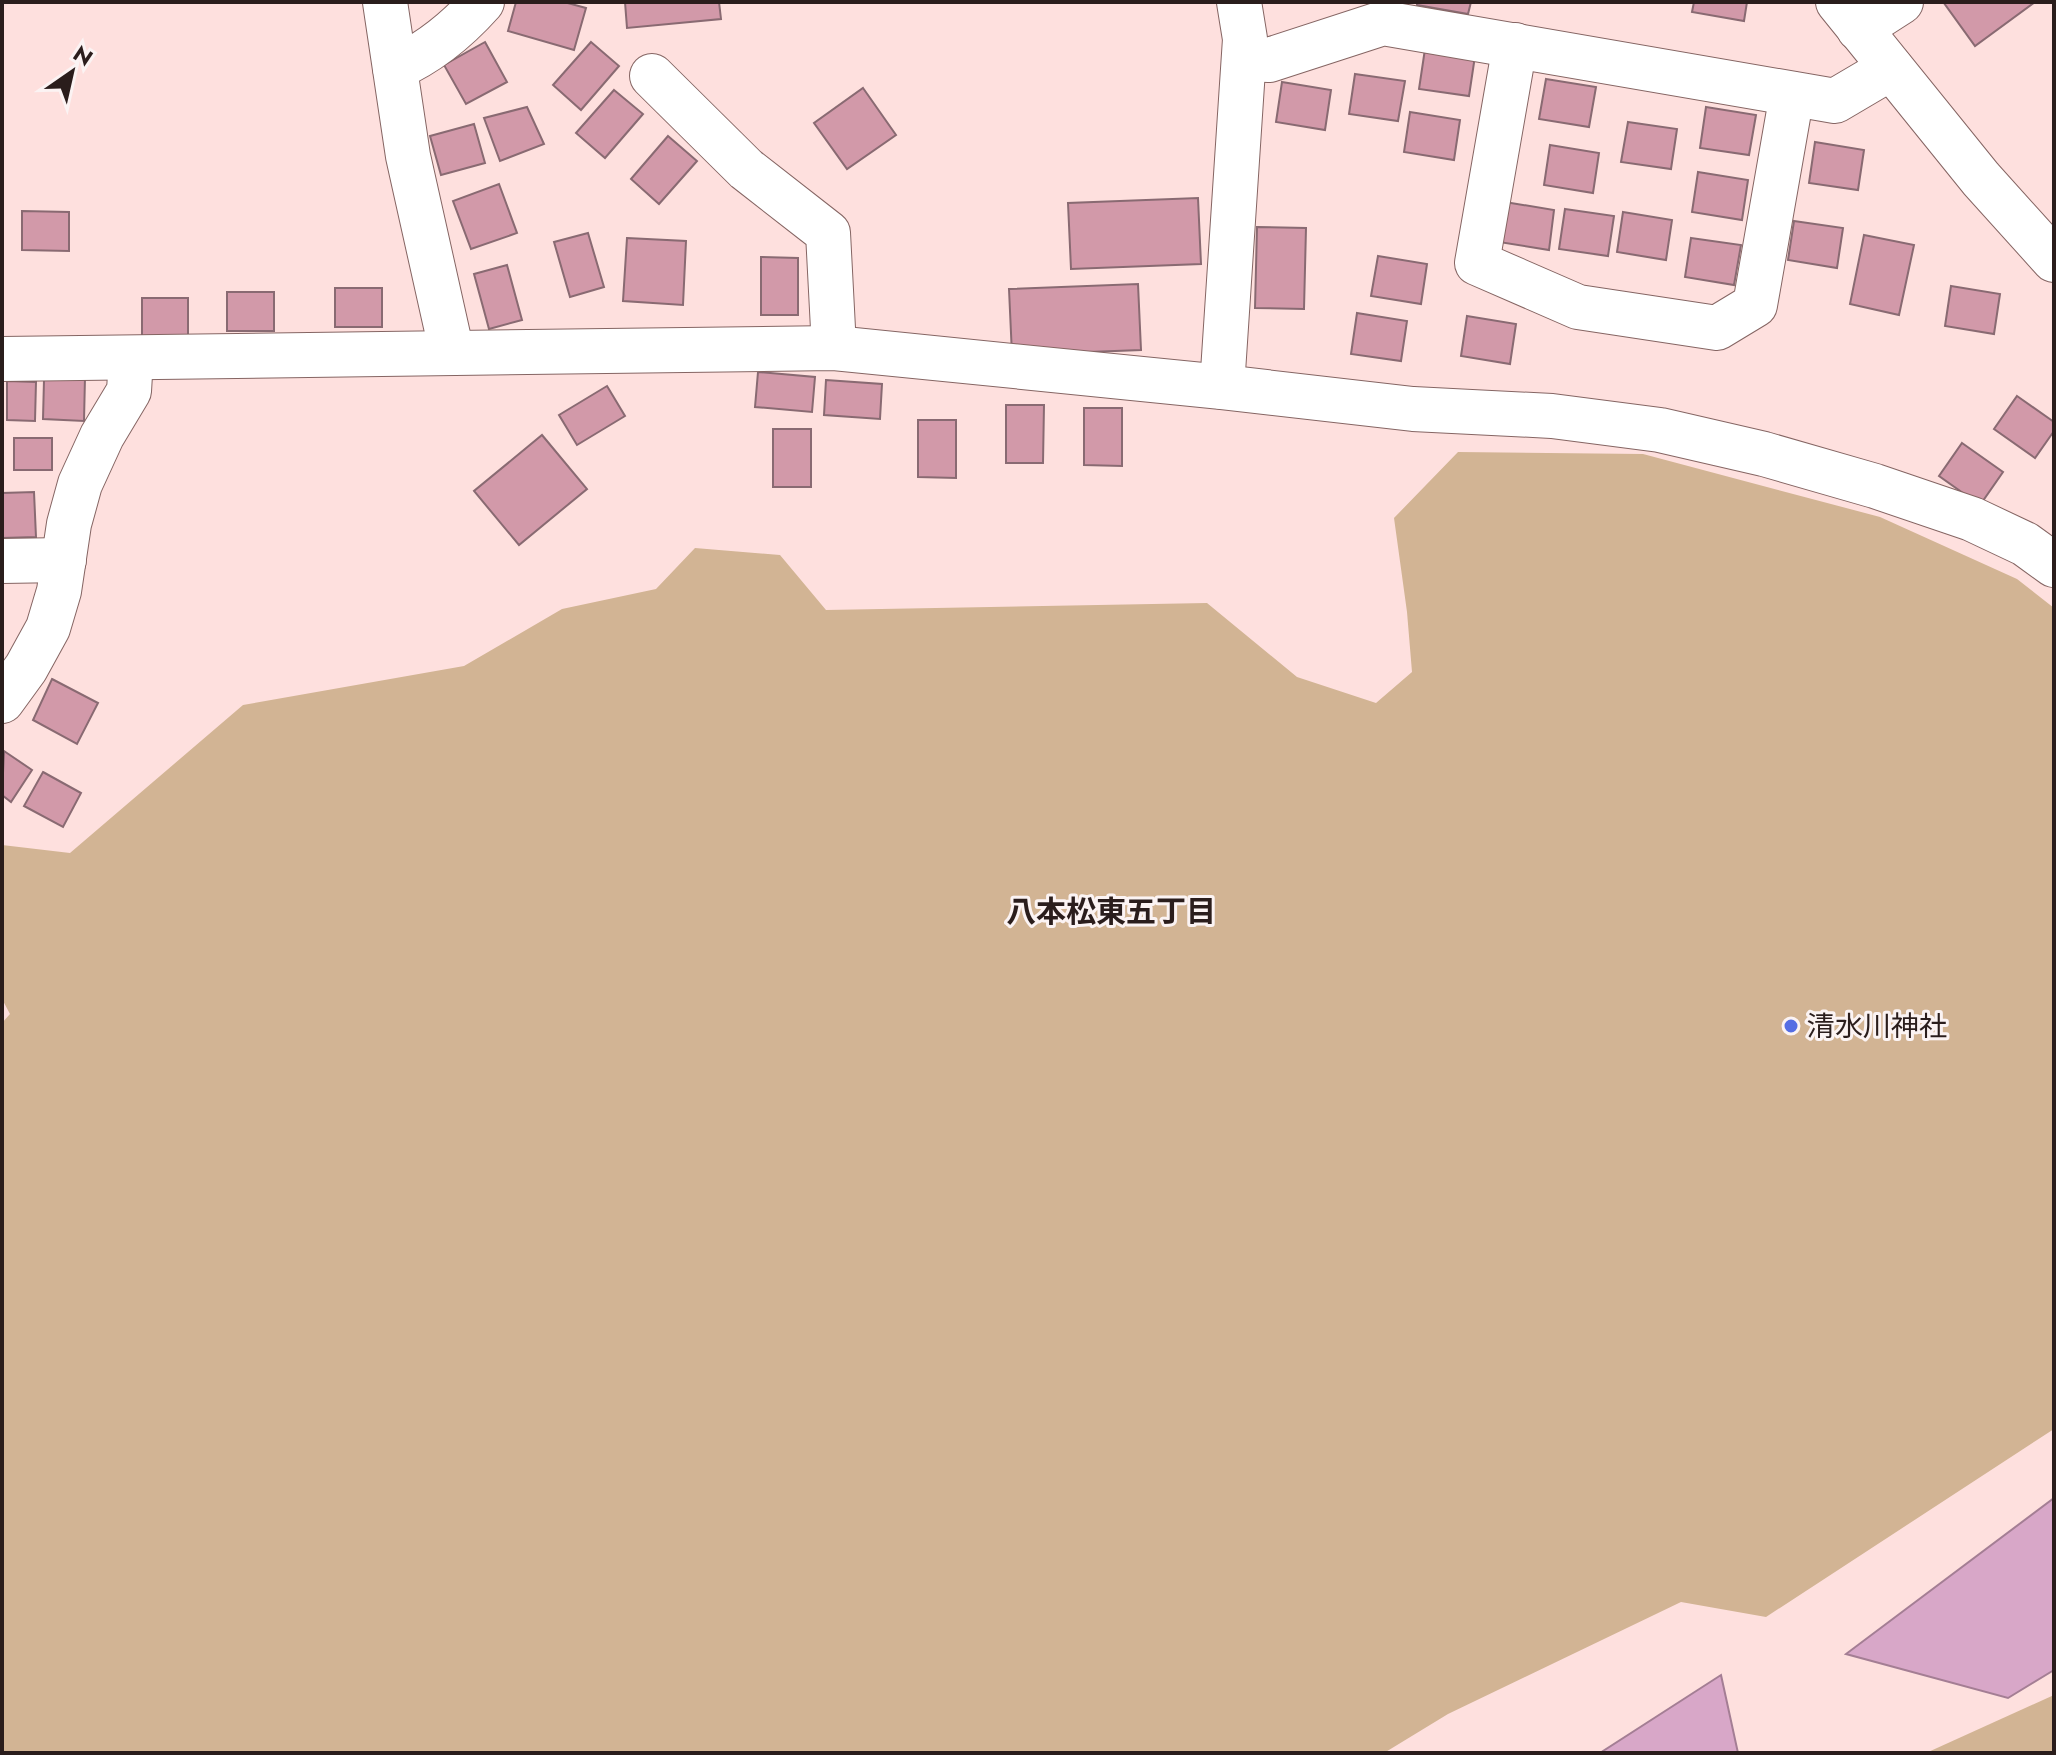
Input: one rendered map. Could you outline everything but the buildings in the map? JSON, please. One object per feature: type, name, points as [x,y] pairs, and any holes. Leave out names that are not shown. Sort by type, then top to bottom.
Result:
[{"type":"street","points":[[385,2],[408,156],[452,353]]},
{"type":"street","points":[[395,68],[417,58],[459,26],[482,2]]},
{"type":"street","points":[[1222,387],[1245,39],[1239,2]]},
{"type":"street","points":[[1901,2],[1849,16],[1981,179],[2054,260]]},
{"type":"street","points":[[1244,59],[1269,60],[1383,23],[1835,101],[1891,68]]},
{"type":"street","points":[[1515,45],[1477,263],[1578,307],[1717,328],[1755,305],[1792,94]]},
{"type":"street","points":[[652,76],[746,169],[828,233],[834,348]]},
{"type":"street","points":[[2,359],[834,348],[1413,409],[1552,416],[1660,430],[1764,454],[1875,486],[1972,519],[2025,544],[2054,565]]},
{"type":"street","points":[[2,701],[26,668],[48,628],[59,591],[69,524],[80,484],[102,436],[129,391],[131,358]]},
{"type":"street","points":[[2,561],[64,560]]},
{"type":"shaded area","points":[[1458,452],[1643,454],[1880,517],[2017,579],[2054,608],[2054,1429],[1766,1617],[1681,1602],[1448,1714],[1384,1753],[2,1753],[2,1023],[10,1014],[2,999],[2,845],[70,853],[243,705],[464,666],[562,609],[656,589],[695,548],[780,555],[826,610],[1207,603],[1297,677],[1376,703],[1412,672],[1394,518]]},
{"type":"shaded area","points":[[2054,1498],[2054,1670],[2008,1698],[1846,1654]]},
{"type":"shaded area","points":[[1721,1675],[1738,1753],[1600,1753]]},
{"type":"shaded area","points":[[2054,1695],[2054,1753],[1926,1753]]},
{"type":"place","name":"清水川神社","points":[[1791,1026]]},
{"type":"district","name":"八本松東五丁目","points":[[1111,912]]}]
